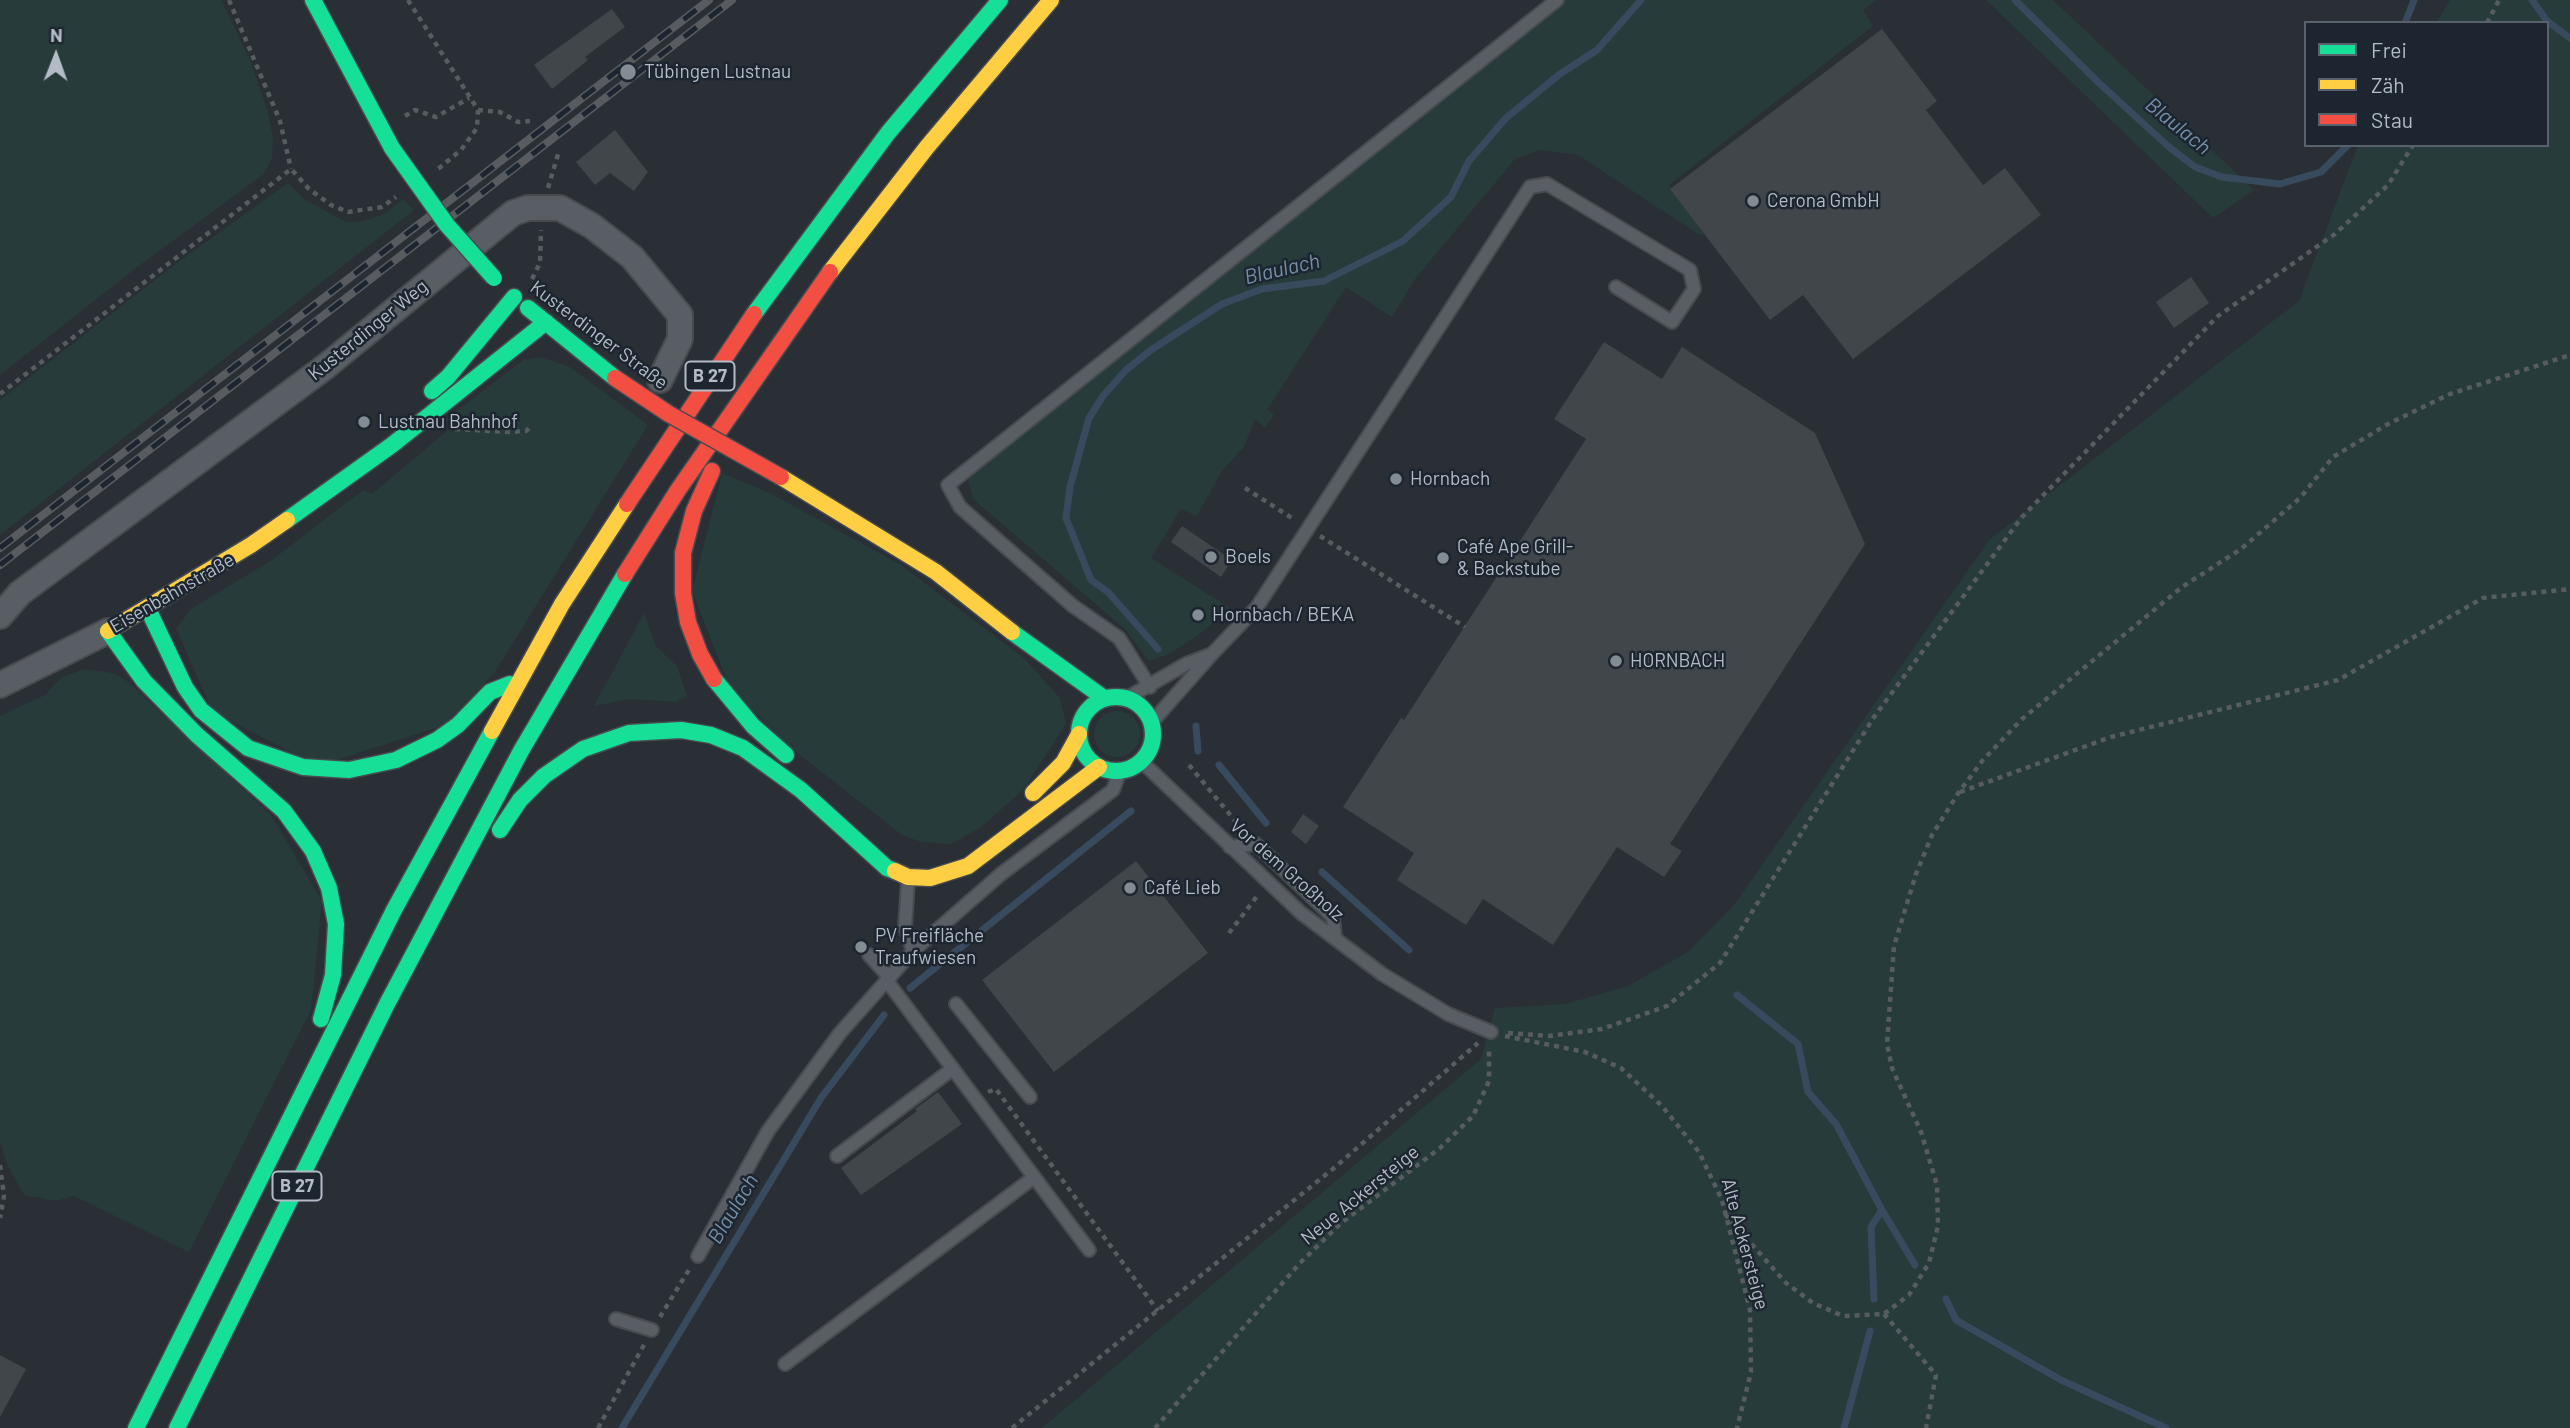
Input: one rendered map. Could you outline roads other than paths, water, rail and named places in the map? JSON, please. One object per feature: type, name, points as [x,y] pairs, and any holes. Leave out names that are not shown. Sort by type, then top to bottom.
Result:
[{"type":"main road","name":"Kusterdinger Straße","points":[[313,0],[351,77],[392,148],[447,225],[514,297],[615,378],[669,414],[781,477],[936,572],[973,599],[1030,648],[1104,698]]},
{"type":"main road","name":"B 27","points":[[136,1428],[425,852],[518,681],[606,532],[743,327],[849,183],[1000,0]]},
{"type":"main road","name":"B 27","points":[[177,1428],[419,945],[521,751],[576,654],[678,490],[743,394],[884,201],[1051,0]]},
{"type":"main road","name":"Eisenbahnstraße","points":[[335,486],[361,452],[448,377],[514,297]]},
{"type":"main road","name":"Eisenbahnstraße","points":[[108,631],[251,545],[335,486],[436,411],[546,322]]},
{"type":"main road","points":[[743,394],[730,440],[710,475],[687,532],[682,573],[685,607],[693,639],[720,689],[753,726],[802,769]]},
{"type":"main road","points":[[148,609],[186,687],[201,710],[248,748],[303,767],[349,770],[396,760],[437,740],[458,725],[489,692],[518,681]]},
{"type":"main road","points":[[108,631],[144,681],[197,736],[284,811],[313,851],[329,888],[336,924],[333,975],[320,1013],[323,1051]]},
{"type":"main road","name":"Kusterdinger Straße","points":[[1030,648],[1056,686]]},
{"type":"main road","points":[[1023,802],[1063,763],[1077,721],[1104,698],[1127,698],[1138,703],[1152,722],[1152,745],[1142,762],[1120,771],[1099,767],[1089,759],[1077,721]]},
{"type":"main road","points":[[492,845],[520,800],[562,761],[606,739],[629,733],[681,730],[711,735],[743,748],[772,766],[871,856],[887,868],[908,877],[950,874],[968,866],[1099,767]]},
{"type":"main road","points":[[964,847],[1006,817]]},
{"type":"main road","points":[[419,945],[456,909]]},
{"type":"street","name":"Kusterdinger Weg","points":[[0,616],[20,593],[326,367],[513,213],[560,208],[592,226],[632,257],[680,315],[680,339],[660,380]]},
{"type":"street","name":"Eisenbahnstraße","points":[[2,677],[108,631]]},
{"type":"lane","points":[[1150,687],[1119,638],[1073,606],[960,507],[948,485],[1557,0]]},
{"type":"lane","points":[[1152,722],[1257,607],[1530,187],[1547,184],[1690,270],[1694,289],[1672,322],[1616,287]]},
{"type":"lane","points":[[1127,698],[1186,664],[1212,654]]},
{"type":"lane","name":"Vor dem Großholz","points":[[1142,762],[1301,913],[1381,974],[1448,1014],[1491,1032]]},
{"type":"lane","points":[[698,1256],[768,1131],[839,1033],[913,951],[1001,874],[1113,790],[1120,771]]},
{"type":"lane","points":[[998,842],[1001,874]]},
{"type":"lane","points":[[1230,846],[1256,844],[1333,917],[1335,937]]},
{"type":"lane","points":[[908,877],[905,927],[913,951]]},
{"type":"lane","points":[[869,956],[889,979],[910,1014],[951,1070],[1089,1251]]},
{"type":"lane","points":[[956,1004],[1030,1097]]},
{"type":"lane","points":[[837,1156],[951,1070]]},
{"type":"lane","points":[[785,1364],[1033,1178]]},
{"type":"lane","points":[[616,1319],[652,1330]]},
{"type":"waterway","name":"Blaulach","points":[[1158,649],[1108,592],[1091,580],[1066,518],[1070,487],[1089,418],[1103,396],[1126,370],[1151,350],[1222,304],[1262,289],[1324,281],[1403,241],[1451,197],[1469,161],[1506,118],[1560,74],[1597,50],[1641,0]]},
{"type":"waterway","name":"Blaulach","points":[[2015,0],[2099,83],[2195,167],[2222,177],[2280,184],[2321,172],[2346,147]]},
{"type":"waterway","name":"Blaulach","points":[[2406,21],[2414,0]]},
{"type":"waterway","points":[[2532,0],[2547,21]]},
{"type":"waterway","points":[[2549,22],[2570,38]]},
{"type":"waterway","name":"Blaulach","points":[[1196,726],[1198,751]]},
{"type":"waterway","points":[[1219,765],[1266,823]]},
{"type":"waterway","name":"Blaulach","points":[[910,988],[1131,811]]},
{"type":"waterway","points":[[1322,872],[1409,950]]},
{"type":"waterway","points":[[1737,995],[1798,1044],[1808,1092],[1836,1124],[1882,1210],[1871,1227],[1874,1299]]},
{"type":"waterway","name":"Blaulach","points":[[622,1428],[821,1098],[884,1015]]},
{"type":"waterway","points":[[1882,1210],[1915,1265]]},
{"type":"waterway","points":[[1946,1299],[1956,1320],[2061,1380],[2166,1428]]},
{"type":"waterway","points":[[1844,1428],[1870,1331]]},
{"type":"railway","points":[[0,548],[709,0]]},
{"type":"railway","points":[[0,565],[732,0]]},
{"type":"place","name":"Tübingen Lustnau","points":[[628,72]]},
{"type":"place","name":"Cerona GmbH","points":[[1753,201]]},
{"type":"place","name":"Lustnau Bahnhof","points":[[364,422]]},
{"type":"place","name":"Hornbach","points":[[1396,479]]},
{"type":"place","name":"Boels","points":[[1211,557]]},
{"type":"place","name":"Café Ape Grill- & Backstube","points":[[1443,558]]},
{"type":"place","name":"Hornbach / BEKA","points":[[1198,615]]},
{"type":"place","name":"HORNBACH","points":[[1616,661]]},
{"type":"place","name":"Café Lieb","points":[[1130,888]]},
{"type":"place","name":"PV Freifläche Traufwiesen","points":[[861,947]]}]
